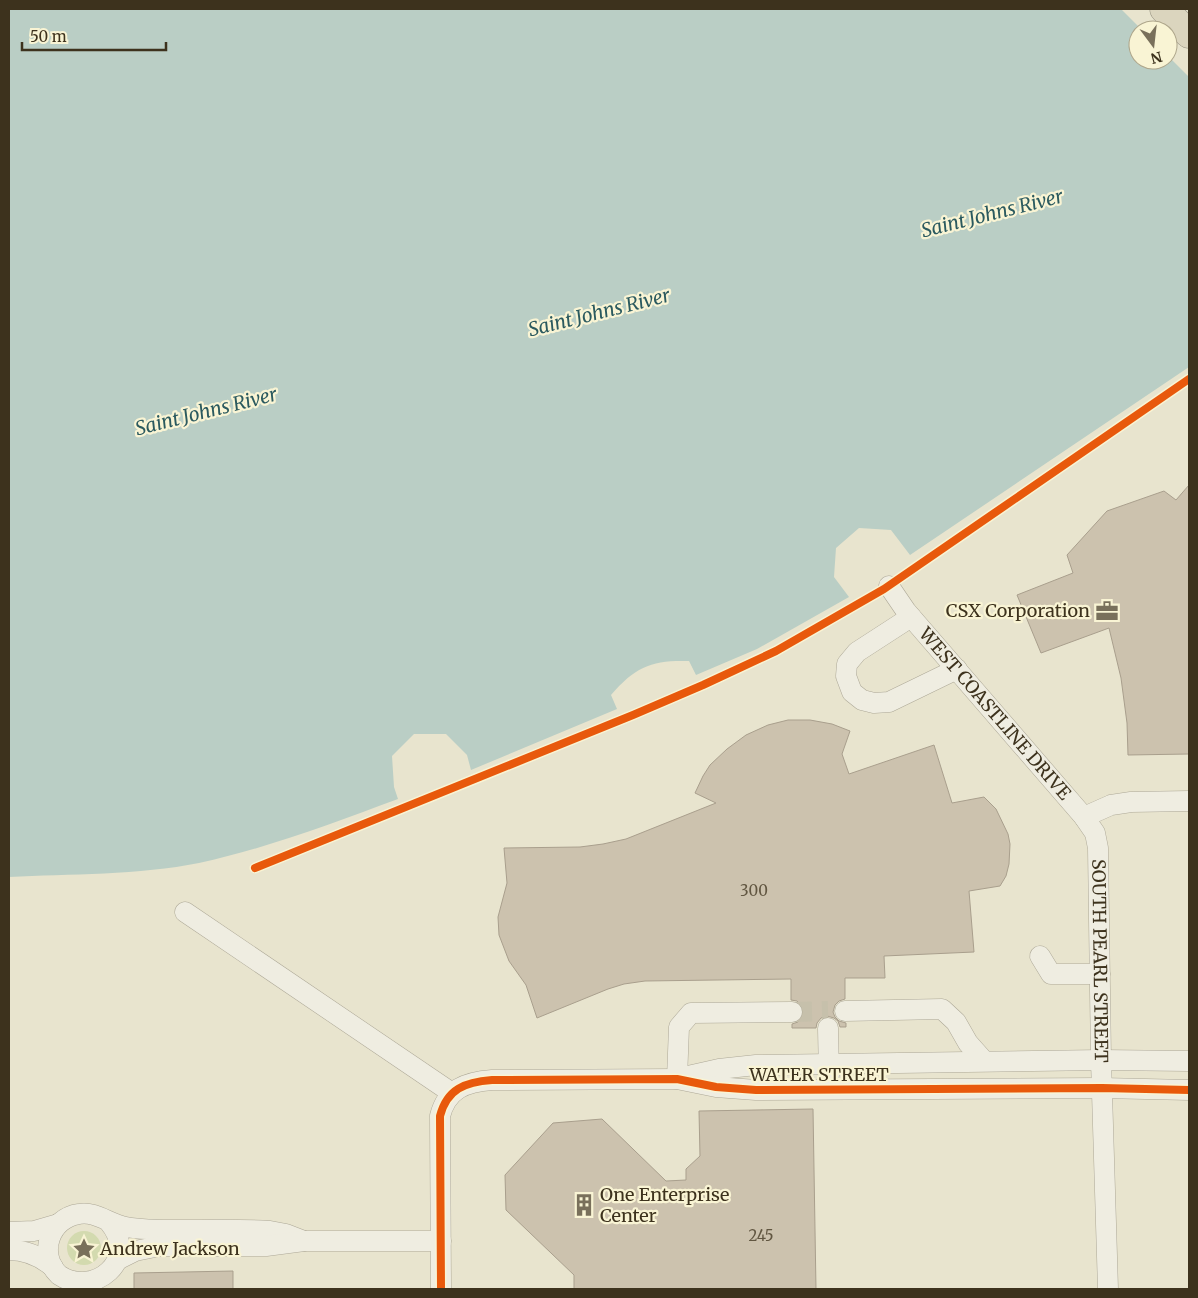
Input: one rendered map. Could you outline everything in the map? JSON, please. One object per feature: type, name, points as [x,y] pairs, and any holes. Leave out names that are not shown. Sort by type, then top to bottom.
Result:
[{"type":"highway","points":[[1164,9],[1189,34]]},
{"type":"street","name":"WEST COASTLINE DRIVE","points":[[889,586],[909,614],[1084,817]]},
{"type":"street","points":[[909,614],[857,652],[847,664],[846,676],[852,692],[862,700],[874,703],[889,702],[957,670]]},
{"type":"street","points":[[1084,817],[1111,805],[1124,803],[1189,801]]},
{"type":"street","name":"SOUTH PEARL STREET","points":[[1084,817],[1095,833],[1098,848],[1101,1060],[1108,1289]]},
{"type":"street","points":[[185,912],[452,1093],[443,1107],[440,1116],[441,1289]]},
{"type":"street","points":[[1040,956],[1052,974],[1100,974]]},
{"type":"street","points":[[845,1011],[942,1009],[956,1022],[968,1043],[984,1062]]},
{"type":"street","points":[[677,1079],[679,1027],[691,1013],[792,1012]]},
{"type":"street","points":[[828,1028],[829,1090]]},
{"type":"street","name":"WATER STREET","points":[[677,1079],[737,1066],[1189,1060]]},
{"type":"street","name":"WATER STREET","points":[[452,1093],[465,1085],[482,1081],[677,1079],[735,1090],[1102,1088],[1189,1090]]},
{"type":"street","points":[[9,1232],[34,1231],[58,1224],[70,1216],[84,1213],[97,1215],[108,1222],[131,1228],[270,1231],[286,1234],[304,1241]]},
{"type":"street","points":[[108,1222],[118,1235],[120,1243],[112,1274]]},
{"type":"street","points":[[58,1224],[52,1233],[48,1245],[49,1256],[58,1274],[74,1286],[88,1285],[104,1280],[135,1251],[160,1246],[266,1246],[304,1241],[441,1241]]},
{"type":"street","points":[[9,1250],[32,1254],[53,1267]]},
{"type":"green space","points":[[84,1231],[91,1232],[96,1236],[100,1241],[100,1255],[96,1260],[91,1264],[84,1265],[77,1264],[72,1260],[68,1255],[67,1248],[68,1241],[72,1236],[77,1232]]},
{"type":"water","name":"Saint Johns River","points":[[9,9],[1189,9],[1189,367],[910,555],[891,530],[859,528],[836,548],[834,577],[849,597],[757,649],[696,675],[689,661],[665,662],[646,667],[629,677],[611,695],[617,709],[471,770],[467,755],[446,734],[414,734],[392,756],[394,787],[398,799],[325,826],[225,857],[199,863],[153,870],[9,877]]},
{"type":"pier","points":[[1121,9],[1189,9],[1189,77],[1178,66],[1178,20],[1132,20]]},
{"type":"building","name":"CSX Corporation","points":[[1189,485],[1189,754],[1128,755],[1127,723],[1121,678],[1109,628],[1041,653],[1017,595],[1073,573],[1067,555],[1107,511],[1164,491],[1176,500]]},
{"type":"building","points":[[788,720],[810,720],[832,724],[850,731],[842,754],[849,774],[934,745],[952,803],[984,797],[996,809],[1008,834],[1010,844],[1009,864],[1006,876],[1000,886],[969,891],[974,952],[884,956],[885,978],[845,978],[845,999],[835,1005],[833,1012],[839,1021],[846,1023],[846,1027],[840,1027],[838,1021],[827,1016],[821,1018],[816,1028],[792,1028],[792,1024],[798,1022],[803,1017],[804,1012],[802,1006],[797,1001],[791,1000],[791,979],[645,981],[624,984],[537,1018],[526,985],[509,961],[499,935],[498,917],[507,883],[504,848],[580,847],[603,844],[626,839],[716,803],[695,793],[710,765],[746,735],[768,725]]},
{"type":"building","points":[[813,1109],[816,1289],[574,1289],[574,1275],[506,1210],[505,1175],[553,1123],[602,1119],[666,1181],[686,1180],[686,1169],[700,1156],[699,1111]]},
{"type":"building","points":[[233,1271],[233,1289],[134,1289],[134,1273]]},
{"type":"tunnel","points":[[792,1012],[828,1011]]},
{"type":"cycle path","points":[[255,868],[633,715],[776,651],[884,589],[1189,379]]},
{"type":"cycle path","points":[[441,1289],[440,1116],[447,1099],[452,1093],[473,1083],[492,1080],[677,1079],[716,1087],[756,1090],[1102,1088],[1189,1090]]},
{"type":"place","name":"CSX Corporation","points":[[1107,611]]},
{"type":"place","name":"One Enterprise Center","points":[[584,1205]]},
{"type":"place","name":"Andrew Jackson","points":[[84,1249]]}]
